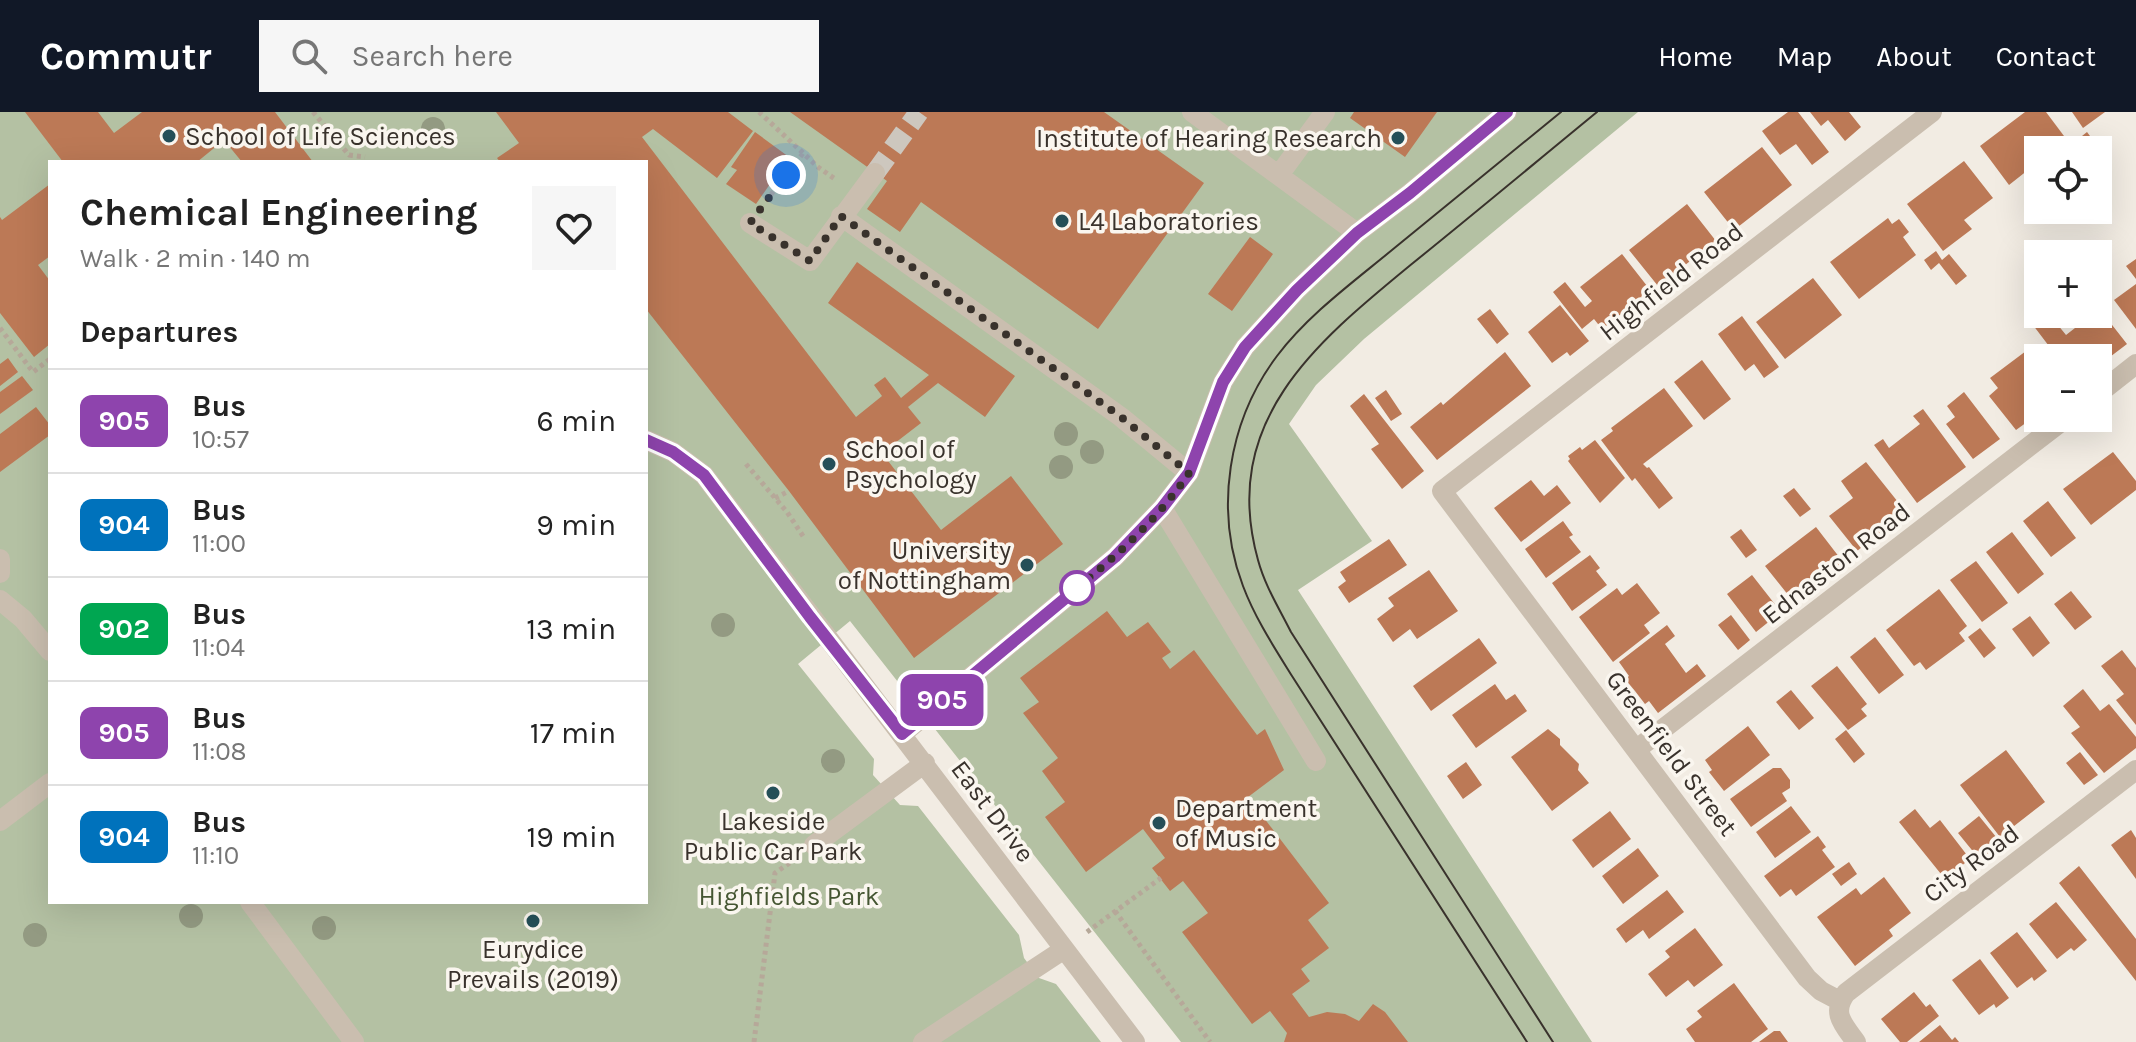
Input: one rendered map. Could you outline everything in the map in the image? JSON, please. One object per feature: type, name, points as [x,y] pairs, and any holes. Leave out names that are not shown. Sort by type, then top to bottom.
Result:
[{"type":"street","points":[[1192,112],[1357,233]]},
{"type":"street","points":[[1279,175],[1325,112]]},
{"type":"street","points":[[902,734],[1115,557],[1162,508],[1189,473],[1223,382],[1245,347],[1297,290],[1357,233],[1507,112]]},
{"type":"street","name":"Highfield Road","points":[[1442,491],[1932,112]]},
{"type":"street","points":[[750,223],[810,261],[875,173]]},
{"type":"street","points":[[841,216],[1121,417],[1189,473]]},
{"type":"street","points":[[2112,383],[2136,364]]},
{"type":"street","name":"Ednaston Road","points":[[1637,749],[2048,432]]},
{"type":"street","name":"East Drive","points":[[648,441],[673,452],[704,475],[1135,1042]]},
{"type":"street","name":"Greenfield Street","points":[[1442,491],[1807,978],[1821,991],[1840,1001]]},
{"type":"street","points":[[1162,508],[1316,761]]},
{"type":"street","points":[[0,559],[0,573]]},
{"type":"street","points":[[0,600],[23,619],[48,649]]},
{"type":"street","points":[[814,845],[925,763]]},
{"type":"street","name":"City Road","points":[[1840,1001],[1854,986],[2136,770]]},
{"type":"street","points":[[0,821],[48,785]]},
{"type":"street","points":[[251,904],[354,1042]]},
{"type":"street","points":[[923,1042],[1063,950]]},
{"type":"street","points":[[1840,1001],[1838,1017],[1856,1042]]},
{"type":"path","points":[[313,112],[349,155],[365,157]]},
{"type":"path","points":[[759,112],[818,167],[858,196]]},
{"type":"path","points":[[750,223],[804,152]]},
{"type":"path","points":[[0,328],[33,372],[48,361]]},
{"type":"path","points":[[746,464],[805,539]]},
{"type":"path","points":[[775,498],[789,491]]},
{"type":"path","points":[[754,1042],[775,873],[814,845]]},
{"type":"path","points":[[1063,950],[1161,878]]},
{"type":"path","points":[[1115,911],[1210,1042]]},
{"type":"green space","name":"University of Nottingham","points":[[0,112],[1638,112],[1364,339],[1316,385],[1289,424],[1372,541],[1298,590],[1592,1042],[1181,1042],[850,621],[798,664],[874,759],[873,775],[900,805],[918,806],[1019,935],[1024,958],[1039,978],[1056,984],[1101,1042],[0,1042]]},
{"type":"building","name":"School of Life Sciences","points":[[25,112],[98,112],[114,133],[142,112],[275,112],[311,160],[240,160],[224,140],[199,160],[61,160]]},
{"type":"building","name":"School of Psychology","points":[[496,112],[728,112],[753,131],[717,178],[653,129],[642,137],[856,417],[882,396],[874,385],[885,377],[901,398],[929,375],[828,303],[857,262],[1015,376],[985,417],[938,383],[908,407],[921,423],[882,453],[941,530],[1011,476],[1063,544],[914,658],[789,491],[648,312],[648,160],[498,160],[497,158],[519,143]]},
{"type":"building","name":"L4 Laboratories","points":[[790,112],[1104,112],[1204,183],[1098,329],[921,202],[900,232],[867,209],[887,181]]},
{"type":"building","name":"Institute of Hearing Research","points":[[1354,112],[1437,112],[1405,157],[1350,118]]},
{"type":"building","points":[[1788,112],[1798,112],[1829,152],[1812,165],[1796,144],[1780,155],[1762,131]]},
{"type":"building","points":[[1810,112],[1849,112],[1861,127],[1845,141],[1828,120],[1821,126]]},
{"type":"building","points":[[2025,112],[2046,112],[2064,136],[2024,136],[2024,173],[2009,185],[1980,146]]},
{"type":"building","points":[[2072,112],[2105,112],[2083,128]]},
{"type":"building","points":[[755,132],[789,157],[756,204],[726,184],[737,170],[731,167]]},
{"type":"building","points":[[1762,147],[1792,185],[1734,230],[1704,192]]},
{"type":"building","points":[[1964,161],[1993,198],[1964,220],[1972,229],[1943,251],[1907,204]]},
{"type":"building","points":[[48,186],[48,258],[38,265],[48,278],[48,346],[34,357],[0,313],[0,217],[2,220]]},
{"type":"building","points":[[1687,204],[1716,241],[1658,286],[1629,250]]},
{"type":"building","points":[[1888,218],[1892,224],[1899,219],[1909,232],[1903,237],[1916,255],[1859,299],[1830,262]]},
{"type":"building","points":[[1250,237],[1273,254],[1232,311],[1208,294]]},
{"type":"building","points":[[1936,251],[1942,260],[1949,254],[1967,276],[1956,285],[1939,263],[1931,270],[1924,260]]},
{"type":"building","points":[[1622,254],[1651,291],[1602,329],[1594,319],[1582,329],[1553,292],[1565,282],[1585,307],[1592,301],[1580,287]]},
{"type":"building","points":[[2136,259],[2136,279],[2126,266]]},
{"type":"building","points":[[1813,278],[1842,315],[1785,359],[1756,322]]},
{"type":"building","points":[[2136,284],[2136,329],[2114,300]]},
{"type":"building","points":[[1560,305],[1589,341],[1570,356],[1567,352],[1552,363],[1528,332]]},
{"type":"building","points":[[1490,309],[1509,334],[1497,344],[1477,319]]},
{"type":"building","points":[[1742,316],[1779,367],[1764,378],[1754,364],[1745,371],[1718,334]]},
{"type":"building","points":[[2112,325],[2127,344],[2112,355],[2112,344],[2047,344],[2035,328],[2060,328],[2066,335],[2075,328],[2112,328]]},
{"type":"building","points":[[1505,352],[1531,386],[1437,460],[1410,427],[1441,402],[1443,405]]},
{"type":"building","points":[[2024,352],[2024,424],[2016,430],[1989,396],[1998,388],[1990,378]]},
{"type":"building","points":[[8,358],[18,372],[0,386],[0,364]]},
{"type":"building","points":[[1702,360],[1731,399],[1704,420],[1674,382]]},
{"type":"building","points":[[22,376],[33,390],[0,414],[0,392]]},
{"type":"building","points":[[1664,388],[1693,426],[1643,464],[1649,467],[1673,498],[1659,509],[1635,478],[1632,481],[1601,440],[1613,431],[1611,428]]},
{"type":"building","points":[[1386,390],[1402,414],[1391,421],[1375,398]]},
{"type":"building","points":[[1964,392],[2000,439],[1973,459],[1946,424],[1955,417],[1947,406]]},
{"type":"building","points":[[1364,394],[1424,471],[1402,489],[1371,449],[1379,444],[1350,406]]},
{"type":"building","points":[[36,407],[48,422],[48,436],[0,472],[0,434]]},
{"type":"building","points":[[1923,409],[1966,467],[1917,503],[1874,445],[1883,439],[1889,448],[1920,424],[1913,416]]},
{"type":"building","points":[[1595,440],[1625,478],[1600,503],[1568,461],[1568,456]]},
{"type":"building","points":[[2113,452],[2136,481],[2136,490],[2091,525],[2063,489]]},
{"type":"building","points":[[1866,462],[1906,512],[1857,551],[1829,516],[1853,498],[1841,481]]},
{"type":"building","points":[[1531,480],[1544,496],[1557,485],[1571,503],[1521,542],[1494,508]]},
{"type":"building","points":[[1794,488],[1811,509],[1800,517],[1783,496]]},
{"type":"building","points":[[2048,501],[2076,538],[2051,557],[2023,521]]},
{"type":"building","points":[[1563,521],[1573,535],[1569,537],[1581,552],[1546,578],[1525,549]]},
{"type":"building","points":[[1816,527],[1843,562],[1793,601],[1765,566]]},
{"type":"building","points":[[1741,529],[1757,550],[1746,558],[1730,537]]},
{"type":"building","points":[[2012,532],[2044,574],[2018,594],[1986,552]]},
{"type":"building","points":[[1389,539],[1407,565],[1349,603],[1338,587],[1346,581],[1340,572]]},
{"type":"building","points":[[1590,555],[1600,568],[1596,571],[1607,585],[1572,611],[1552,583]]},
{"type":"building","points":[[1976,561],[2008,603],[1982,622],[1950,580]]},
{"type":"building","points":[[1429,570],[1458,611],[1417,639],[1410,629],[1393,642],[1377,619],[1394,606],[1388,598]]},
{"type":"building","points":[[1752,575],[1781,612],[1756,632],[1727,594]]},
{"type":"building","points":[[1637,583],[1660,613],[1644,625],[1650,633],[1613,662],[1579,617],[1617,588],[1622,595]]},
{"type":"building","points":[[1939,589],[1967,626],[1959,633],[1965,641],[1926,670],[1920,662],[1914,666],[1886,630]]},
{"type":"building","points":[[2071,591],[2092,617],[2075,630],[2054,604]]},
{"type":"building","name":"Department of Music","points":[[1107,611],[1127,637],[1148,622],[1171,652],[1162,658],[1170,669],[1194,650],[1257,735],[1265,729],[1284,770],[1248,797],[1329,903],[1308,920],[1329,948],[1301,969],[1310,981],[1292,994],[1309,1017],[1327,1012],[1345,1014],[1359,1021],[1373,1004],[1385,1012],[1408,1042],[1284,1042],[1287,1033],[1270,1011],[1252,1024],[1182,932],[1208,913],[1183,881],[1170,891],[1152,868],[1165,858],[1143,829],[1086,872],[1045,817],[1065,802],[1042,771],[1058,758],[1023,713],[1039,702],[1020,678]]},
{"type":"building","points":[[1731,615],[1750,640],[1738,650],[1718,625]]},
{"type":"building","points":[[2030,616],[2050,643],[2033,657],[2012,629]]},
{"type":"building","points":[[1667,625],[1675,636],[1665,644],[1686,673],[1697,664],[1706,676],[1658,713],[1649,701],[1645,704],[1625,679],[1629,676],[1619,662]]},
{"type":"building","points":[[1980,628],[1996,648],[1984,658],[1968,637]]},
{"type":"building","points":[[1875,637],[1904,675],[1879,694],[1850,657]]},
{"type":"building","points":[[1479,638],[1497,663],[1431,711],[1413,686]]},
{"type":"building","points":[[2122,650],[2136,668],[2136,725],[2116,700],[2124,694],[2101,666]]},
{"type":"building","points":[[1837,666],[1867,704],[1861,709],[1867,716],[1848,730],[1811,686]]},
{"type":"building","points":[[1495,684],[1506,700],[1515,694],[1527,711],[1476,748],[1452,715]]},
{"type":"building","points":[[2083,689],[2100,711],[2109,704],[2136,737],[2136,748],[2104,773],[2071,733],[2080,727],[2063,706]]},
{"type":"building","points":[[1791,690],[1814,718],[1799,730],[1776,702]]},
{"type":"building","points":[[1748,726],[1770,755],[1724,791],[1709,772],[1712,770],[1705,760]]},
{"type":"building","points":[[1548,729],[1579,764],[1578,770],[1589,783],[1552,811],[1511,757]]},
{"type":"building","points":[[1846,730],[1865,754],[1854,763],[1835,739]]},
{"type":"building","points":[[2006,750],[2045,802],[2000,837],[1960,785]]},
{"type":"building","points":[[2080,752],[2098,775],[2084,785],[2066,763]]},
{"type":"building","points":[[1466,762],[1482,785],[1463,799],[1447,776]]},
{"type":"building","points":[[1773,768],[1781,768],[1790,780],[1790,788],[1782,793],[1787,801],[1751,827],[1730,799]]},
{"type":"building","points":[[1791,806],[1811,832],[1775,858],[1756,832]]},
{"type":"building","points":[[1915,809],[1930,828],[1940,820],[1970,859],[1945,879],[1899,822]]},
{"type":"building","points":[[1610,811],[1631,839],[1593,868],[1572,840]]},
{"type":"building","points":[[1979,816],[2001,843],[1980,860],[1958,833]]},
{"type":"building","points":[[2131,830],[2136,838],[2136,879],[2111,845]]},
{"type":"building","points":[[1818,836],[1826,847],[1822,850],[1835,867],[1796,896],[1791,889],[1780,897],[1764,876]]},
{"type":"building","points":[[1638,848],[1659,876],[1623,904],[1602,876]]},
{"type":"building","points":[[1849,862],[1857,874],[1841,886],[1832,874]]},
{"type":"building","points":[[2079,866],[2136,939],[2136,981],[2059,883]]},
{"type":"building","points":[[1884,877],[1911,913],[1889,930],[1893,936],[1855,966],[1817,917],[1856,888],[1861,895]]},
{"type":"building","points":[[1667,890],[1684,912],[1649,939],[1643,930],[1626,943],[1616,929]]},
{"type":"building","points":[[2056,902],[2087,940],[2057,959],[2029,924]]},
{"type":"building","points":[[1695,928],[1723,965],[1694,987],[1688,980],[1666,997],[1648,974],[1670,957],[1665,951]]},
{"type":"building","points":[[2017,932],[2047,971],[2017,988],[1990,953]]},
{"type":"building","points":[[1980,959],[2009,998],[1979,1015],[1952,980]]},
{"type":"building","points":[[1734,983],[1768,1029],[1751,1042],[1695,1042],[1686,1029],[1702,1017],[1697,1011]]},
{"type":"building","points":[[1914,992],[1926,1007],[1930,1004],[1939,1016],[1907,1042],[1900,1042],[1881,1019]]},
{"type":"building","points":[[1940,1025],[1952,1040],[1955,1037],[1959,1042],[1919,1042]]},
{"type":"building","points":[[1774,1031],[1780,1031],[1788,1042],[1759,1042]]},
{"type":"tunnel","points":[[875,173],[919,112]]},
{"type":"tram line","points":[[1527,1042],[1259,621],[1234,557],[1228,497],[1237,437],[1247,409],[1260,381],[1289,341],[1346,287],[1561,112]]},
{"type":"tram line","points":[[1553,1042],[1291,632],[1258,560],[1250,510],[1252,466],[1265,425],[1285,388],[1312,354],[1377,292],[1597,112]]},
{"type":"bus line","name":"905","points":[[648,441],[673,452],[704,475],[902,734],[1115,557],[1162,508],[1189,473],[1223,382],[1245,347],[1297,290],[1357,233],[1507,112]]},
{"type":"place","name":"School of Life Sciences","points":[[169,136]]},
{"type":"place","name":"Institute of Hearing Research","points":[[1398,138]]},
{"type":"place","name":"L4 Laboratories","points":[[1062,221]]},
{"type":"place","name":"School of Psychology","points":[[829,464]]},
{"type":"place","name":"University of Nottingham","points":[[1027,565]]},
{"type":"place","name":"Lakeside Public Car Park","points":[[773,793]]},
{"type":"place","name":"Department of Music","points":[[1159,823]]},
{"type":"place","name":"Eurydice Prevails (2019)","points":[[533,921]]},
{"type":"route","points":[[786,175],[750,223],[810,261],[841,216],[1121,417],[1189,473],[1162,508],[1115,557],[1067,596],[1077,588]]},
{"type":"park label","name":"Highfields Park","points":[[789,896]]}]
